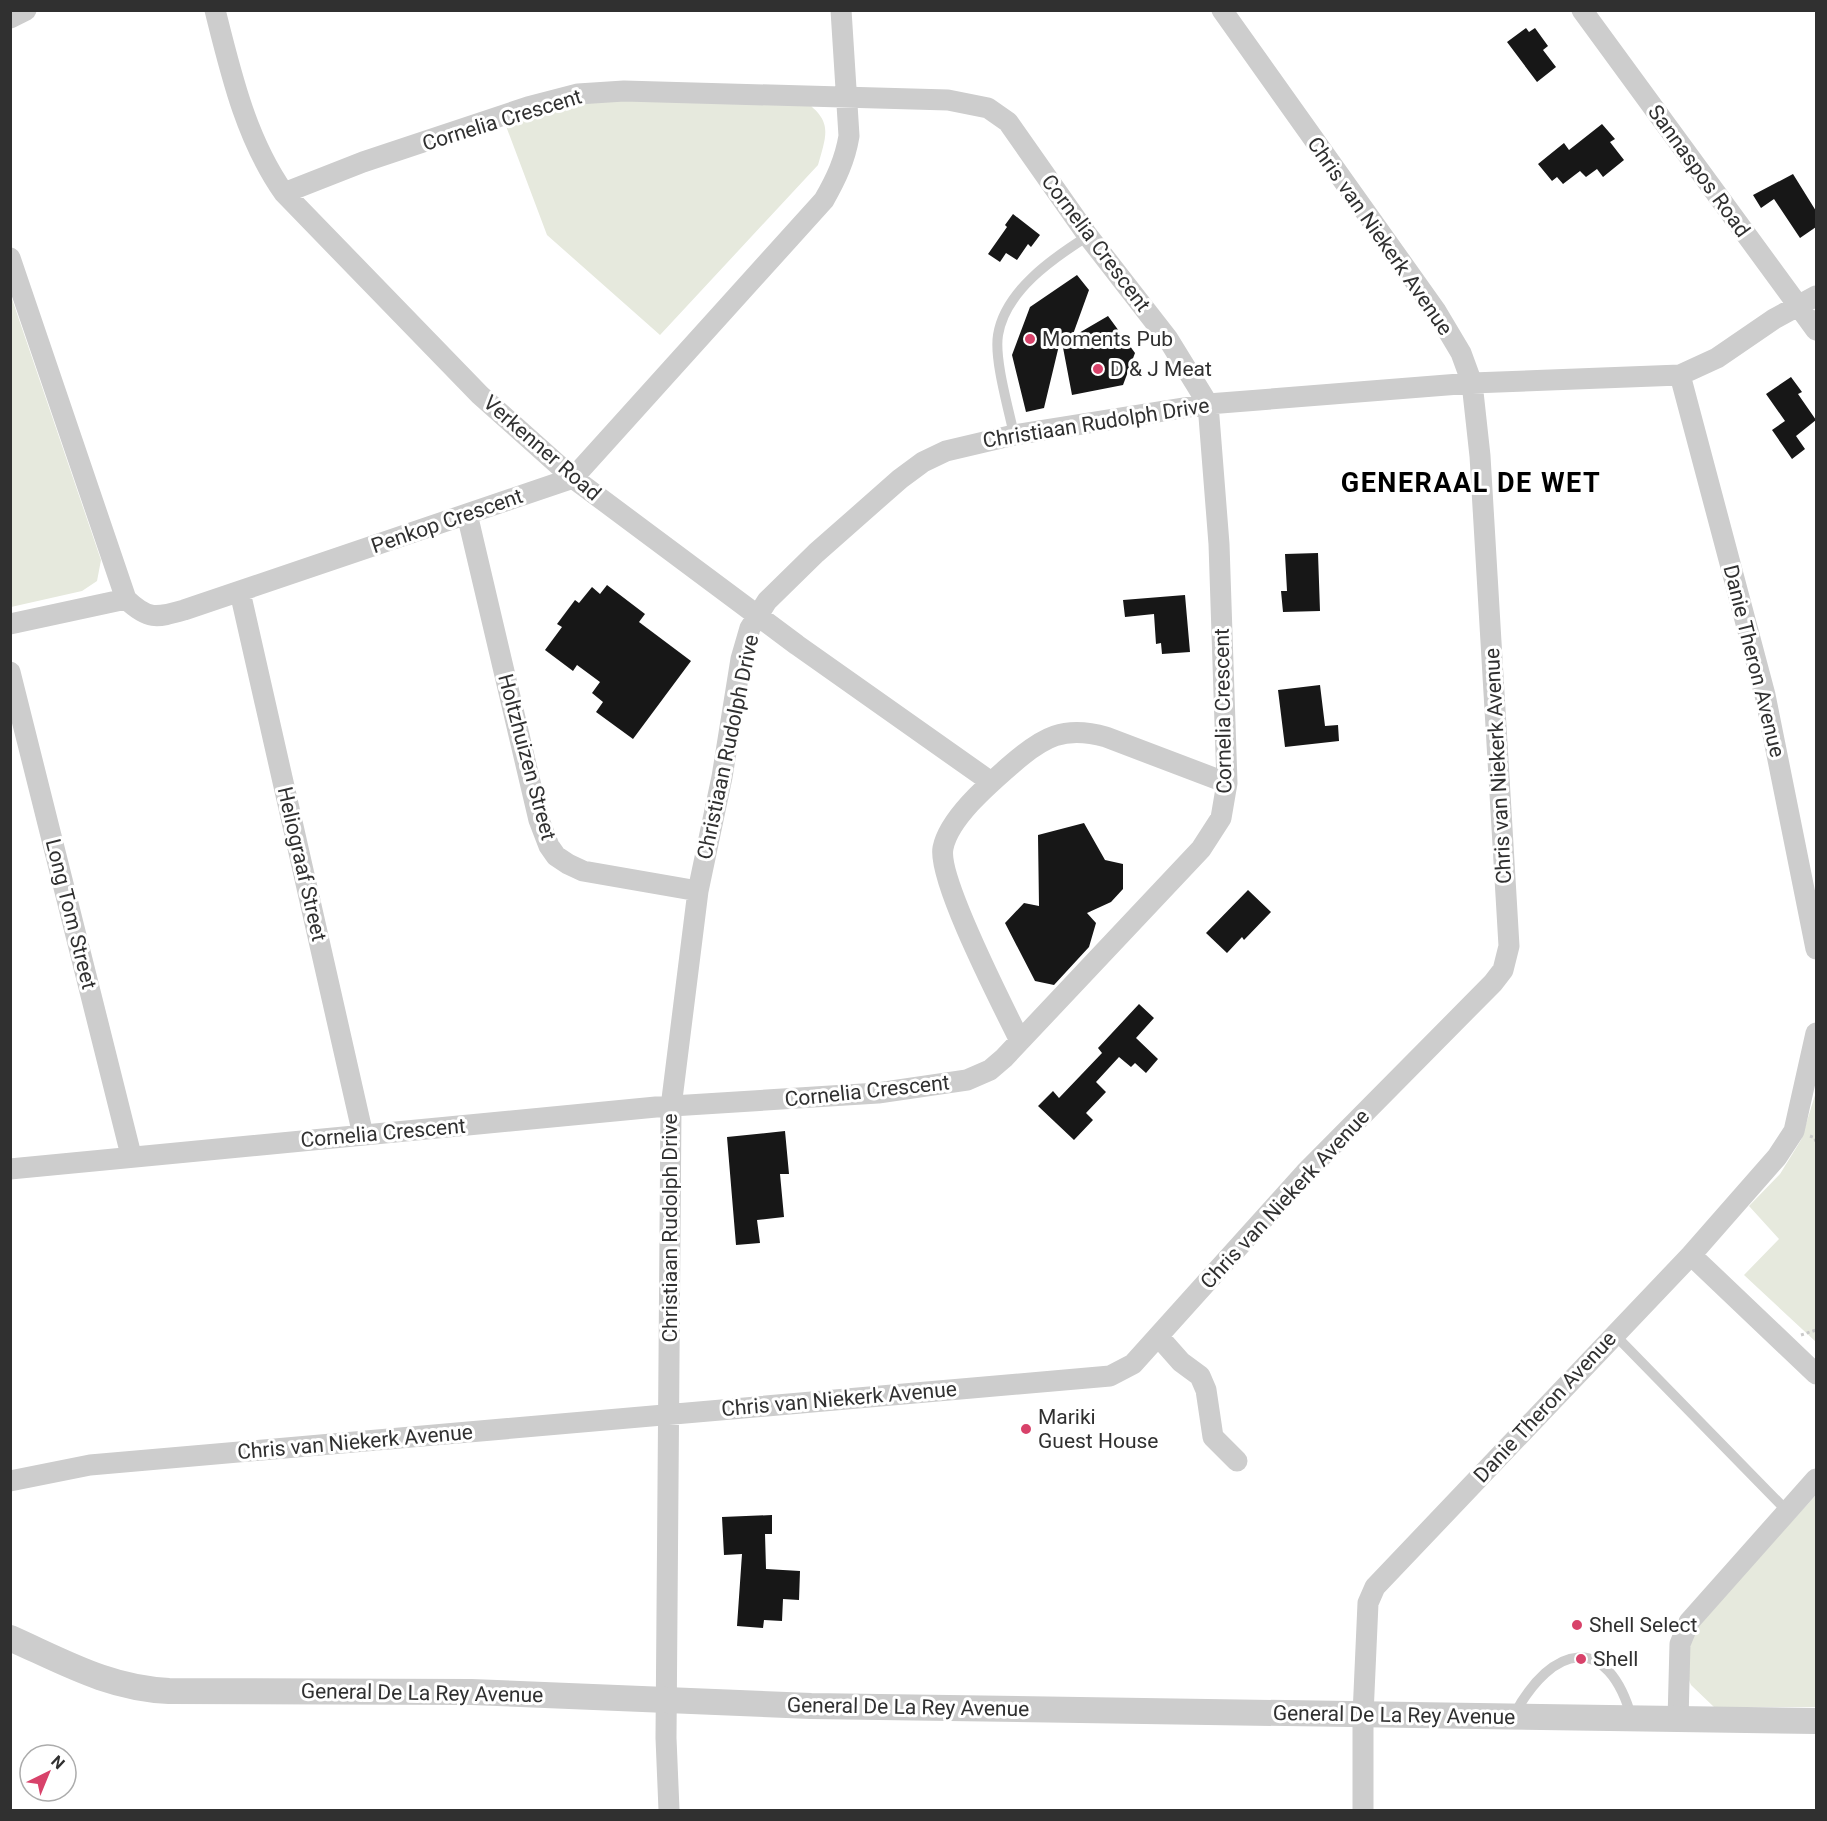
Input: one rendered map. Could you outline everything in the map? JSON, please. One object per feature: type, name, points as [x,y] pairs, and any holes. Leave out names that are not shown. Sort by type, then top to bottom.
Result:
[{"type":"street","points":[[10,18],[26,10]]},
{"type":"street","name":"Verkenner Road","points":[[214,10],[242,109],[270,174],[284,193],[480,395],[573,478],[757,615],[991,782]]},
{"type":"street","name":"Penkop Crescent","points":[[126,599],[141,613],[158,616],[240,592],[573,478],[824,200],[846,154],[849,136],[841,10]]},
{"type":"street","name":"Chris van Niekerk Avenue","points":[[10,1481],[90,1465],[1110,1376],[1134,1364],[1305,1173],[1493,983],[1503,970],[1508,958],[1500,766],[1480,456],[1472,383],[1461,353],[1436,310],[1222,10]]},
{"type":"street","name":"Sannaspos Road","points":[[1582,10],[1807,300],[1816,330]]},
{"type":"street","name":"Cornelia Crescent","points":[[10,1169],[131,1155],[671,1107],[878,1093],[952,1083],[990,1070],[1020,1041],[1210,838],[1221,818],[1227,783],[1219,544],[1208,404],[1168,339],[1088,236],[1017,134],[1008,122],[988,108],[948,100],[624,90],[578,94],[528,107],[363,162],[284,193]]},
{"type":"street","points":[[10,258],[126,599],[10,624]]},
{"type":"street","name":"Christiaan Rudolph Drive","points":[[669,1810],[666,1701],[671,1107],[698,891],[722,777],[741,658],[757,615],[809,560],[923,462],[946,450],[1014,435],[1208,404],[1472,383],[1680,375],[1717,358],[1807,300]]},
{"type":"street","name":"Danie Theron Avenue","points":[[1680,375],[1765,695],[1816,949]]},
{"type":"street","name":"Holtzhuizen Street","points":[[467,514],[534,798],[549,846],[568,864],[583,871],[698,891]]},
{"type":"street","name":"Heliograaf Street","points":[[240,592],[363,1135]]},
{"type":"street","name":"Long Tom Street","points":[[10,672],[131,1155]]},
{"type":"street","points":[[1020,1041],[958,909],[943,862],[943,849],[949,832],[991,782],[1027,751],[1048,737],[1076,732],[1106,737],[1227,783]]},
{"type":"street","name":"Danie Theron Avenue","points":[[1363,1810],[1363,1715],[1368,1603],[1375,1587],[1614,1333],[1691,1255],[1777,1157],[1794,1131],[1816,1033]]},
{"type":"street","points":[[1691,1255],[1816,1374]]},
{"type":"street","points":[[1158,1336],[1181,1362],[1200,1376],[1206,1390],[1213,1437],[1237,1461]]},
{"type":"street","points":[[1678,1720],[1680,1644],[1689,1622],[1816,1479]]},
{"type":"street","name":"General De La Rey Avenue","points":[[10,1638],[106,1680],[135,1689],[471,1692],[811,1706],[1816,1721]]},
{"type":"lane","points":[[1014,435],[1001,371],[998,336],[1006,314],[1026,285],[1063,252],[1088,236]]},
{"type":"lane","points":[[1614,1333],[1788,1512]]},
{"type":"lane","points":[[1513,1718],[1526,1692],[1538,1680],[1564,1661],[1588,1656],[1607,1668],[1627,1700],[1632,1719]]},
{"type":"shaded area","points":[[593,96],[803,100],[819,115],[825,128],[824,144],[818,165],[660,335],[547,235],[506,126]]},
{"type":"shaded area","points":[[10,293],[101,560],[97,581],[82,591],[11,607]]},
{"type":"shaded area","points":[[1816,1092],[1816,1342],[1744,1275],[1779,1239],[1749,1206],[1780,1174],[1801,1140]]},
{"type":"shaded area","points":[[1816,1495],[1816,1707],[1714,1707],[1691,1685],[1685,1671],[1687,1646],[1703,1618]]},
{"type":"building","points":[[1526,28],[1529,32],[1535,28],[1548,46],[1543,50],[1556,67],[1537,82],[1507,42]]},
{"type":"building","points":[[1602,124],[1615,139],[1610,142],[1624,160],[1603,177],[1597,169],[1586,177],[1580,171],[1563,184],[1557,177],[1552,181],[1538,164],[1564,143],[1569,150]]},
{"type":"building","points":[[1793,174],[1816,211],[1816,227],[1800,238],[1774,199],[1761,208],[1753,195]]},
{"type":"building","points":[[1013,214],[1040,235],[1031,247],[1028,244],[1017,260],[1006,253],[1000,262],[988,254],[1007,227],[1005,225]]},
{"type":"building","points":[[1077,275],[1089,290],[1072,337],[1108,316],[1135,353],[1123,385],[1072,395],[1061,337],[1044,408],[1026,412],[1012,355],[1030,307]]},
{"type":"building","points":[[1791,377],[1802,392],[1798,394],[1816,420],[1796,436],[1805,449],[1792,459],[1772,430],[1785,421],[1766,394]]},
{"type":"building","points":[[1318,553],[1320,611],[1283,612],[1281,591],[1287,591],[1285,554]]},
{"type":"building","points":[[607,585],[645,614],[639,622],[691,661],[633,739],[596,712],[603,702],[592,693],[600,682],[577,665],[573,671],[545,650],[562,627],[557,624],[575,600],[579,603],[592,587],[600,594]]},
{"type":"building","points":[[1185,595],[1190,652],[1162,654],[1161,643],[1156,644],[1154,614],[1125,617],[1123,600]]},
{"type":"building","points":[[1320,685],[1325,726],[1338,725],[1339,741],[1285,747],[1278,690]]},
{"type":"building","points":[[1084,823],[1105,860],[1123,864],[1123,889],[1111,902],[1087,913],[1096,923],[1089,947],[1054,985],[1035,981],[1005,923],[1024,903],[1039,906],[1038,835]]},
{"type":"building","points":[[1248,890],[1271,912],[1244,940],[1242,937],[1227,953],[1206,933]]},
{"type":"building","points":[[1139,1004],[1154,1018],[1136,1038],[1158,1059],[1146,1073],[1135,1063],[1131,1067],[1119,1057],[1096,1082],[1106,1092],[1086,1113],[1093,1120],[1074,1140],[1038,1106],[1053,1091],[1059,1098],[1102,1053],[1098,1048]]},
{"type":"building","points":[[785,1131],[789,1174],[780,1174],[784,1217],[757,1220],[760,1243],[736,1245],[727,1137]]},
{"type":"building","points":[[772,1515],[772,1534],[765,1534],[766,1569],[800,1571],[799,1600],[783,1599],[782,1621],[764,1620],[763,1628],[737,1626],[742,1554],[724,1555],[722,1517]]},
{"type":"place","name":"Moments Pub","points":[[1030,339]]},
{"type":"place","name":"D & J Meat","points":[[1098,369]]},
{"type":"place","name":"Mariki Guest House","points":[[1026,1429]]},
{"type":"place","name":"Shell Select","points":[[1577,1625]]},
{"type":"place","name":"Shell","points":[[1581,1659]]},
{"type":"district","name":"GENERAAL DE WET","points":[[1471,483]]}]
